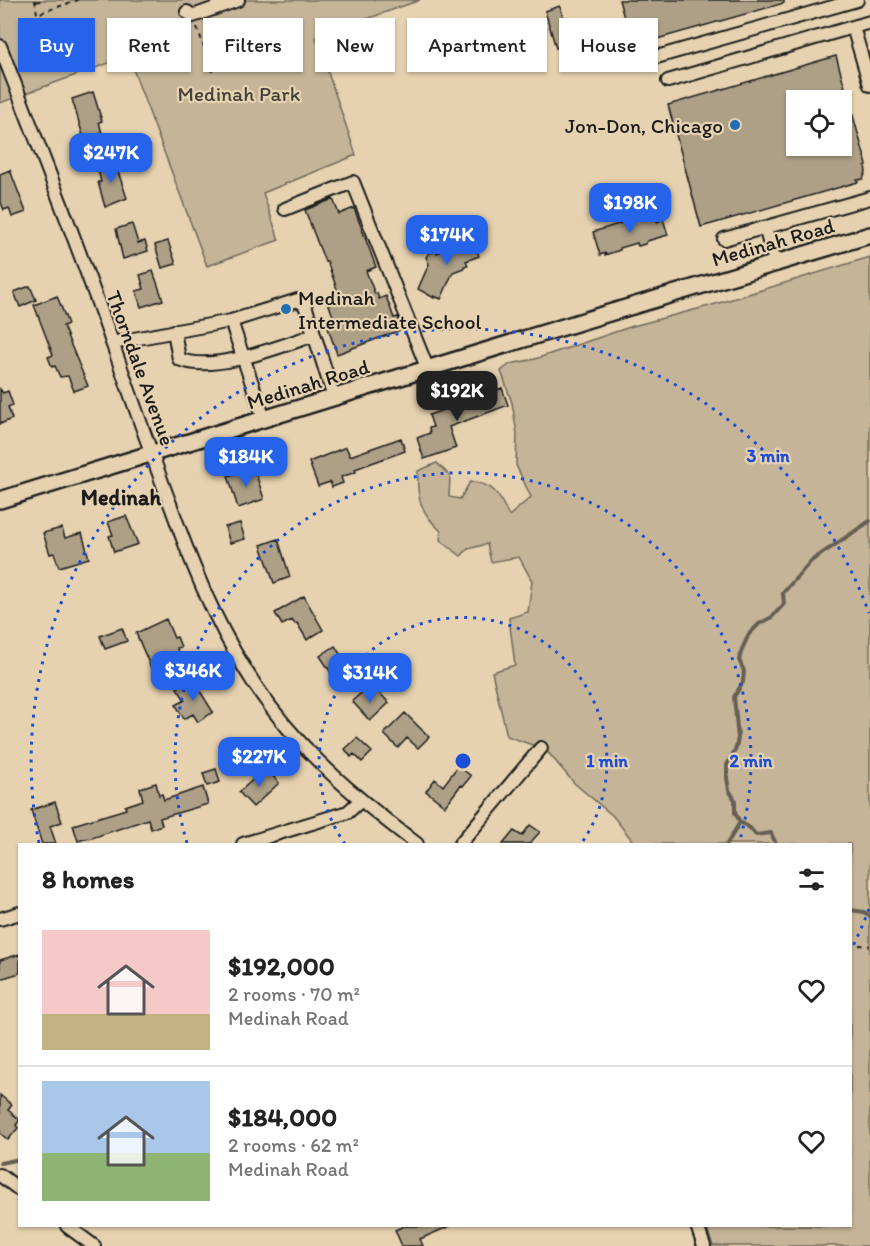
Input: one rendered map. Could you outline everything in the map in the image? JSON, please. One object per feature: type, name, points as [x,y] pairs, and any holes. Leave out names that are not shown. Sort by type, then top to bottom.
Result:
[{"type":"main road","name":"Medinah Road","points":[[0,500],[609,313],[870,236]]},
{"type":"street","points":[[190,14],[238,0]]},
{"type":"street","points":[[658,56],[856,0]]},
{"type":"street","points":[[669,81],[870,22]]},
{"type":"street","points":[[853,27],[870,85]]},
{"type":"street","name":"Thorndale Avenue","points":[[0,46],[112,343],[196,575],[219,626],[242,666],[270,707],[303,746],[360,801],[416,843]]},
{"type":"street","points":[[285,209],[353,182],[428,370]]},
{"type":"street","points":[[724,239],[870,198]]},
{"type":"street","points":[[765,228],[776,265]]},
{"type":"street","points":[[112,343],[231,321],[298,300],[305,305],[334,398]]},
{"type":"street","points":[[231,321],[264,419]]},
{"type":"street","points":[[174,332],[179,359],[189,364],[244,358],[314,335]]},
{"type":"street","points":[[461,843],[541,748]]},
{"type":"street","points":[[246,843],[348,812],[360,801]]},
{"type":"street","points":[[0,919],[18,914]]},
{"type":"street","points":[[2,1176],[18,1188]]},
{"type":"street","points":[[68,1227],[94,1246]]},
{"type":"street","points":[[697,1227],[704,1246]]},
{"type":"path","points":[[44,0],[36,1],[37,14],[78,0]]},
{"type":"path","points":[[61,6],[62,0]]},
{"type":"path","points":[[190,14],[203,47]]},
{"type":"path","points":[[852,944],[870,946]]},
{"type":"green space","name":"Medinah Park","points":[[0,0],[420,0],[369,18],[315,18],[315,72],[328,72],[356,155],[263,193],[279,240],[207,266],[134,72],[191,72],[191,18],[107,18],[107,64],[95,68],[95,18],[18,18],[18,72],[84,72],[0,103]]},
{"type":"green space","points":[[870,257],[870,1246],[713,1246],[706,1227],[852,1227],[852,843],[634,843],[613,816],[574,783],[546,750],[507,736],[492,672],[515,665],[509,618],[528,612],[532,581],[519,557],[491,562],[487,544],[468,549],[461,556],[440,540],[441,531],[424,511],[419,497],[418,471],[437,463],[450,476],[449,497],[460,499],[470,482],[485,485],[499,496],[509,516],[531,497],[516,465],[517,434],[512,403],[501,371],[510,364],[535,359],[633,326],[709,306]]},
{"type":"building","points":[[619,0],[784,0],[784,3],[658,39],[658,18],[624,18]]},
{"type":"building","points":[[560,6],[563,18],[559,18],[559,47],[556,48],[545,11]]},
{"type":"building","name":"Jon-Don, Chicago","points":[[836,56],[846,90],[786,90],[786,156],[852,156],[852,112],[867,165],[863,179],[701,227],[668,105]]},
{"type":"building","points":[[93,92],[102,121],[99,122],[102,133],[84,139],[72,99]]},
{"type":"building","points":[[114,160],[127,198],[105,207],[98,182],[101,182],[97,166]]},
{"type":"building","points":[[10,170],[26,212],[12,217],[9,208],[4,210],[0,200],[0,174]]},
{"type":"building","points":[[333,199],[339,214],[354,208],[376,267],[366,271],[375,294],[377,293],[379,299],[386,296],[394,318],[398,317],[403,329],[337,354],[328,328],[336,325],[326,296],[338,292],[305,210]]},
{"type":"building","points":[[639,213],[640,219],[655,214],[657,222],[663,219],[668,235],[647,241],[645,244],[638,246],[637,243],[600,255],[593,232],[628,221],[627,217]]},
{"type":"building","points":[[132,224],[138,243],[145,241],[148,251],[123,259],[116,229]]},
{"type":"building","points":[[472,236],[479,256],[466,261],[468,265],[453,272],[441,299],[434,296],[434,298],[418,289],[429,264],[426,257],[428,254],[447,249],[455,241]]},
{"type":"building","points":[[168,241],[176,264],[162,268],[155,245]]},
{"type":"building","points":[[153,271],[163,300],[141,307],[136,291],[144,289],[140,275]]},
{"type":"building","points":[[30,286],[36,300],[20,307],[14,292]]},
{"type":"building","points":[[57,296],[68,324],[63,326],[88,386],[74,391],[68,376],[60,377],[55,366],[52,367],[48,357],[53,355],[34,305]]},
{"type":"building","points":[[502,388],[508,405],[449,427],[456,448],[424,459],[417,438],[430,433],[429,428],[433,427],[429,415]]},
{"type":"building","points":[[0,389],[3,393],[8,391],[13,405],[8,407],[12,419],[0,424]]},
{"type":"building","points":[[401,438],[405,451],[355,469],[356,472],[341,477],[343,483],[332,487],[330,482],[318,486],[309,462],[346,447],[350,456]]},
{"type":"building","points":[[254,468],[264,499],[238,508],[228,476]]},
{"type":"building","points":[[126,516],[138,544],[114,552],[109,536],[113,535],[108,522]]},
{"type":"building","points":[[240,523],[245,539],[230,543],[225,527]]},
{"type":"building","points":[[62,528],[65,538],[82,533],[89,558],[59,567],[54,553],[50,554],[43,533]]},
{"type":"building","points":[[278,539],[290,577],[274,583],[261,545]]},
{"type":"building","points":[[304,596],[323,630],[307,640],[297,623],[295,624],[292,620],[282,625],[275,613]]},
{"type":"building","points":[[166,619],[174,638],[177,637],[181,647],[177,648],[180,660],[166,667],[164,662],[151,668],[136,633]]},
{"type":"building","points":[[122,628],[127,641],[105,649],[100,636]]},
{"type":"building","points":[[335,646],[352,673],[337,682],[320,656]]},
{"type":"building","points":[[192,678],[213,712],[198,722],[193,714],[184,719],[176,705],[185,700],[177,688]]},
{"type":"building","points":[[366,689],[372,695],[377,690],[389,703],[370,721],[352,701]]},
{"type":"building","points":[[405,713],[429,737],[418,748],[407,738],[398,748],[384,734]]},
{"type":"building","points":[[357,738],[372,752],[362,762],[354,754],[351,757],[345,749]]},
{"type":"building","points":[[458,766],[471,776],[445,806],[426,791],[435,779],[443,786]]},
{"type":"building","points":[[266,768],[279,783],[253,807],[239,792]]},
{"type":"building","points":[[216,769],[220,782],[207,786],[203,773]]},
{"type":"building","points":[[156,783],[159,795],[162,794],[164,800],[203,787],[208,804],[160,818],[162,825],[151,829],[148,819],[78,841],[73,825],[126,809],[125,806],[143,800],[140,788]]},
{"type":"building","points":[[55,802],[62,822],[50,826],[56,843],[42,843],[31,810]]},
{"type":"building","points":[[530,825],[540,832],[530,843],[504,843],[514,831],[522,836]]},
{"type":"building","points":[[18,955],[18,974],[0,979],[0,960]]},
{"type":"building","points":[[0,1095],[12,1105],[8,1110],[18,1118],[16,1125],[18,1128],[8,1140],[0,1133]]},
{"type":"building","points":[[402,1227],[448,1227],[420,1239],[423,1246],[402,1246],[395,1230]]},
{"type":"waterway","points":[[728,843],[740,822],[735,813],[735,800],[729,790],[727,765],[736,748],[738,738],[734,697],[743,682],[744,671],[739,660],[742,649],[749,634],[759,624],[772,617],[784,604],[783,593],[811,561],[870,521]]},
{"type":"waterway","points":[[740,822],[756,835],[771,833],[776,843]]},
{"type":"waterway","points":[[852,910],[864,912],[870,916]]},
{"type":"waterway","points":[[0,1163],[18,1159]]},
{"type":"place","name":"Jon-Don, Chicago","points":[[735,125]]},
{"type":"place","name":"Medinah Intermediate School","points":[[286,309]]},
{"type":"district","name":"Medinah","points":[[121,497]]}]
